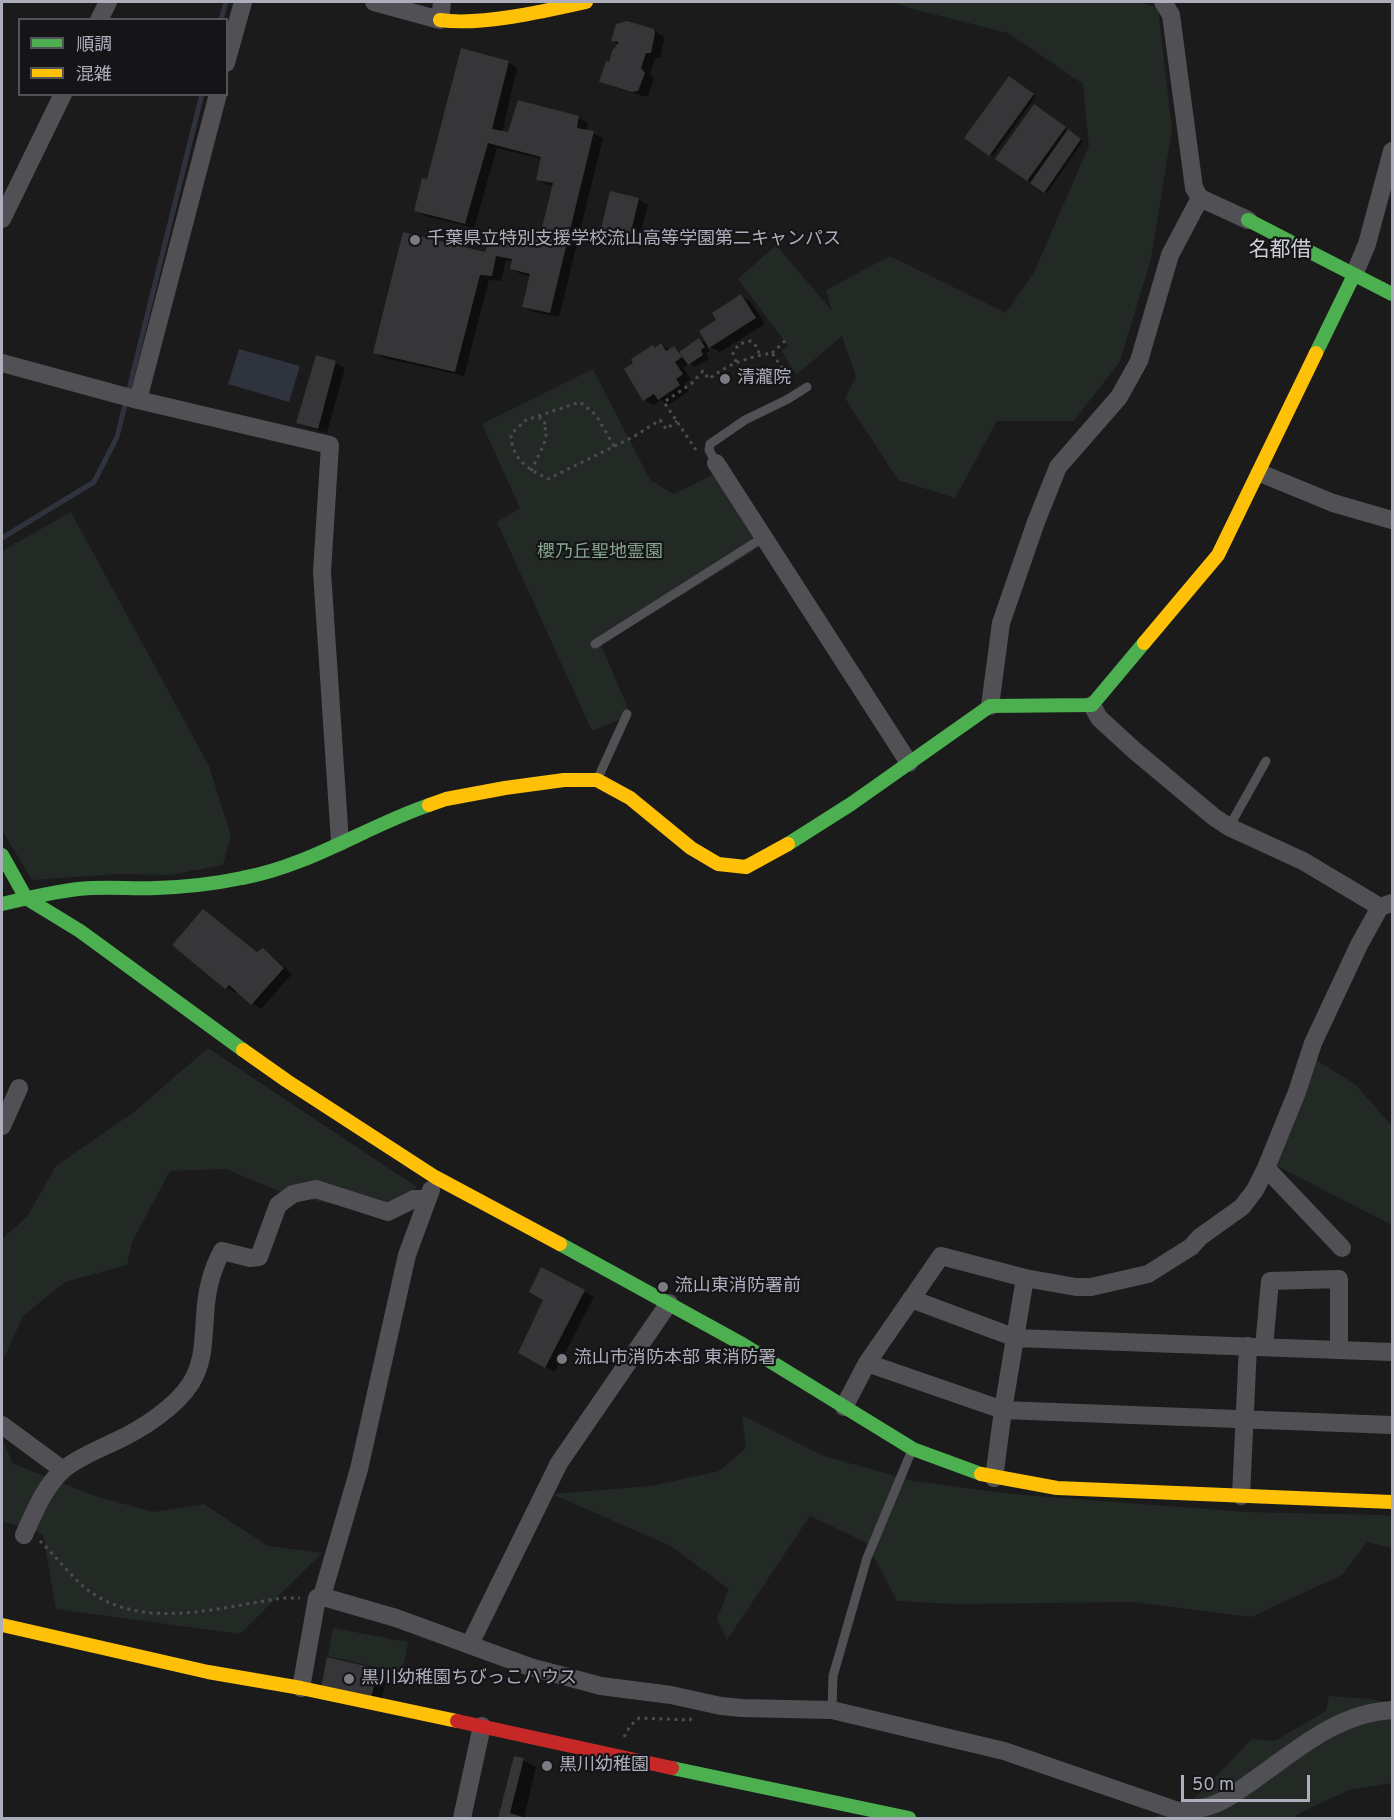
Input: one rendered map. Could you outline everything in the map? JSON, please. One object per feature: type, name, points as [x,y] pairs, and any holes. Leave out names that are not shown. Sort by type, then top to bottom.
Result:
[{"type":"street","points":[[100,18],[108,2]]},
{"type":"street","points":[[228,56],[243,2]]},
{"type":"street","points":[[374,2],[441,11],[452,22],[538,13],[586,2]]},
{"type":"street","points":[[1168,6],[1194,188],[1200,198],[1392,294]]},
{"type":"street","points":[[2,219],[62,96]]},
{"type":"street","points":[[134,399],[217,96]]},
{"type":"street","points":[[2,904],[79,889],[156,888],[244,878],[276,870],[316,855],[411,811],[446,799],[564,780],[597,780],[630,798],[691,848],[718,864],[746,867],[794,841],[851,804],[990,706],[1092,705],[1218,555],[1260,473],[1309,364],[1354,275],[1367,244],[1392,151]]},
{"type":"street","points":[[990,706],[1001,623],[1058,467],[1119,397],[1139,361],[1170,255],[1200,198]]},
{"type":"street","points":[[2,363],[134,399],[330,445],[322,572],[340,842]]},
{"type":"street","points":[[713,456],[909,763]]},
{"type":"street","points":[[1260,473],[1333,503],[1392,520]]},
{"type":"street","points":[[844,1407],[867,1363],[941,1256],[1025,1278],[1076,1287],[1091,1287],[1148,1274],[1191,1247],[1200,1237],[1242,1207],[1255,1191],[1266,1168],[1297,1092],[1313,1043],[1359,945],[1386,905],[1303,861],[1229,827],[1214,817],[1135,752],[1100,718],[1092,705]]},
{"type":"street","points":[[2,855],[26,898],[80,931],[178,1004],[287,1080],[435,1178],[742,1344],[913,1449],[973,1473],[1057,1488],[1392,1502]]},
{"type":"street","points":[[2,1126],[19,1088]]},
{"type":"street","points":[[1266,1168],[1342,1248]]},
{"type":"street","points":[[301,1688],[320,1597],[359,1469],[407,1255],[435,1178]]},
{"type":"street","points":[[24,1535],[37,1508],[63,1470],[84,1456],[141,1428],[179,1397],[190,1383],[201,1362],[207,1293],[222,1251],[250,1258],[259,1257],[279,1205],[287,1197],[316,1189],[388,1212],[414,1199],[428,1198]]},
{"type":"street","points":[[994,1478],[1025,1278]]},
{"type":"street","points":[[1241,1496],[1244,1418],[1270,1281],[1339,1279],[1339,1350]]},
{"type":"street","points":[[911,1299],[1016,1338],[1392,1352]]},
{"type":"street","points":[[470,1644],[559,1463],[669,1303]]},
{"type":"street","points":[[867,1363],[1003,1410],[1392,1425]]},
{"type":"street","points":[[2,1425],[63,1470]]},
{"type":"street","points":[[320,1597],[396,1618],[530,1667],[601,1686],[671,1695],[721,1706],[832,1710],[1004,1751],[1178,1811],[1198,1809],[1228,1798],[1310,1739],[1333,1726],[1362,1715],[1392,1710]]},
{"type":"street","points":[[2,1625],[208,1672],[301,1688],[909,1818]]},
{"type":"street","points":[[462,1818],[482,1726]]},
{"type":"lane","points":[[713,456],[710,444],[745,420],[807,387]]},
{"type":"lane","points":[[595,644],[764,537]]},
{"type":"lane","points":[[597,780],[627,714]]},
{"type":"lane","points":[[1229,827],[1266,761]]},
{"type":"lane","points":[[832,1710],[833,1676],[867,1558],[913,1449]]},
{"type":"path","points":[[713,456],[699,455],[663,400],[691,384],[703,371],[708,379],[736,362],[772,353],[787,339]]},
{"type":"path","points":[[736,362],[733,353],[739,344],[751,341],[758,348],[759,355]]},
{"type":"path","points":[[772,353],[784,372],[788,399]]},
{"type":"path","points":[[614,446],[596,415],[580,402],[526,420],[511,434],[511,444],[519,461],[531,471],[548,479],[571,469],[614,446],[660,420],[666,429],[677,421]]},
{"type":"path","points":[[531,471],[544,444],[547,430],[543,427],[545,423],[540,420],[540,414]]},
{"type":"path","points":[[24,1535],[38,1539],[92,1593],[115,1605],[140,1612],[173,1614],[284,1598],[320,1597]]},
{"type":"path","points":[[620,1757],[624,1736],[639,1718],[682,1719]]},
{"type":"green space","points":[[892,2],[1139,2],[1158,8],[1172,129],[1151,259],[1120,361],[1074,421],[997,421],[955,498],[898,480],[845,398],[856,377],[842,336],[796,375],[782,351],[788,346],[738,279],[776,245],[832,311],[826,290],[890,256],[1006,313],[1034,272],[1089,146],[1083,84],[1008,33]]},
{"type":"green space","name":"櫻乃丘聖地霊園","points":[[593,369],[650,480],[674,494],[716,473],[760,547],[601,645],[631,715],[592,731],[497,522],[520,508],[482,424]]},
{"type":"green space","points":[[71,512],[209,766],[231,836],[223,865],[170,875],[118,874],[32,880],[2,830],[2,551]]},
{"type":"green space","points":[[208,1048],[417,1187],[378,1214],[286,1194],[226,1169],[170,1171],[132,1242],[127,1265],[65,1282],[23,1316],[2,1363],[2,1239],[27,1217],[56,1166],[134,1112]]},
{"type":"green space","points":[[1316,1060],[1356,1085],[1392,1126],[1392,1225],[1275,1165]]},
{"type":"green space","points":[[742,1415],[824,1456],[913,1481],[1012,1494],[1245,1512],[1383,1515],[1392,1517],[1392,1548],[1367,1542],[1342,1575],[1251,1617],[1134,1602],[955,1604],[897,1601],[867,1543],[810,1516],[727,1640],[717,1619],[729,1589],[671,1546],[552,1494],[651,1486],[719,1471],[746,1448]]},
{"type":"green space","points":[[2,1436],[12,1463],[95,1496],[153,1512],[204,1504],[268,1546],[322,1553],[240,1634],[56,1609],[43,1534],[2,1521]]},
{"type":"green space","points":[[333,1628],[408,1642],[402,1673],[328,1656]]},
{"type":"green space","points":[[1329,1696],[1371,1699],[1392,1704],[1392,1783],[1349,1790],[1293,1818],[1153,1818],[1192,1801],[1252,1739],[1275,1741],[1326,1711]]},
{"type":"shaded area","points":[[239,349],[300,366],[289,402],[228,384]]},
{"type":"building","points":[[627,21],[654,29],[655,33],[651,53],[646,53],[641,68],[645,73],[638,91],[632,92],[599,82],[606,61],[609,62],[612,51],[619,42],[611,41],[616,24]]},
{"type":"building","points":[[461,48],[509,61],[492,129],[508,132],[518,100],[579,116],[577,128],[594,131],[550,313],[522,307],[530,274],[510,269],[512,259],[496,256],[492,276],[480,275],[455,372],[373,353],[403,232],[485,252],[489,242],[516,246],[519,235],[539,239],[553,183],[536,180],[541,157],[488,143],[465,224],[414,211],[422,178],[427,179]]},
{"type":"building","points":[[1009,76],[1034,94],[989,156],[964,138]]},
{"type":"building","points":[[1034,104],[1066,127],[1027,181],[995,159]]},
{"type":"building","points":[[1068,129],[1081,139],[1044,193],[1030,183]]},
{"type":"building","points":[[610,191],[639,198],[629,240],[600,233]]},
{"type":"building","points":[[741,294],[756,318],[709,348],[699,331],[716,320],[712,313]]},
{"type":"building","points":[[699,338],[705,347],[701,350],[703,355],[688,365],[679,352]]},
{"type":"building","points":[[661,343],[666,351],[674,346],[682,357],[675,362],[683,374],[676,379],[680,385],[658,400],[654,394],[643,401],[624,369],[633,363],[631,359],[653,345],[655,348]]},
{"type":"building","points":[[316,355],[336,361],[318,429],[296,423]]},
{"type":"building","points":[[203,909],[257,952],[263,948],[284,968],[251,1005],[229,985],[225,989],[172,945]]},
{"type":"building","points":[[541,1267],[585,1290],[545,1368],[518,1353],[543,1300],[529,1292]]},
{"type":"building","name":"黒川幼稚園ちびっこハウス","points":[[327,1657],[378,1669],[371,1698],[321,1689]]},
{"type":"building","points":[[514,1756],[524,1758],[510,1813],[526,1818],[498,1818]]},
{"type":"waterway","points":[[222,18],[226,2]]},
{"type":"waterway","points":[[2,538],[94,482],[117,437],[202,96]]},
{"type":"traffic: fast","points":[[1248,220],[1392,294]]},
{"type":"traffic: fast","points":[[1316,353],[1354,275]]},
{"type":"traffic: fast","points":[[788,844],[851,804],[990,706],[1092,705],[1144,643]]},
{"type":"traffic: fast","points":[[2,904],[78,889],[189,886],[267,872],[290,865],[429,805]]},
{"type":"traffic: fast","points":[[2,855],[26,898],[80,931],[243,1050]]},
{"type":"traffic: fast","points":[[560,1244],[742,1344],[913,1449],[981,1474]]},
{"type":"traffic: fast","points":[[672,1768],[909,1818]]},
{"type":"traffic: slow","points":[[440,20],[493,19],[586,2]]},
{"type":"traffic: slow","points":[[1144,643],[1218,555],[1316,353]]},
{"type":"traffic: slow","points":[[429,805],[446,799],[505,788],[564,780],[597,780],[630,798],[691,848],[718,864],[746,867],[788,844]]},
{"type":"traffic: slow","points":[[243,1050],[435,1177],[560,1244]]},
{"type":"traffic: slow","points":[[981,1474],[1057,1488],[1392,1502]]},
{"type":"traffic: slow","points":[[2,1625],[208,1672],[301,1688],[457,1721]]},
{"type":"traffic: jam","points":[[457,1721],[672,1768]]},
{"type":"place","name":"千葉県立特別支援学校流山高等学園第二キャンパス","points":[[415,240]]},
{"type":"place","name":"清瀧院","points":[[725,379]]},
{"type":"place","name":"流山東消防署前","points":[[663,1287]]},
{"type":"place","name":"流山市消防本部 東消防署","points":[[562,1359]]},
{"type":"place","name":"黒川幼稚園ちびっこハウス","points":[[349,1679]]},
{"type":"place","name":"黒川幼稚園","points":[[547,1766]]},
{"type":"district","name":"名都借","points":[[1280,252]]}]
